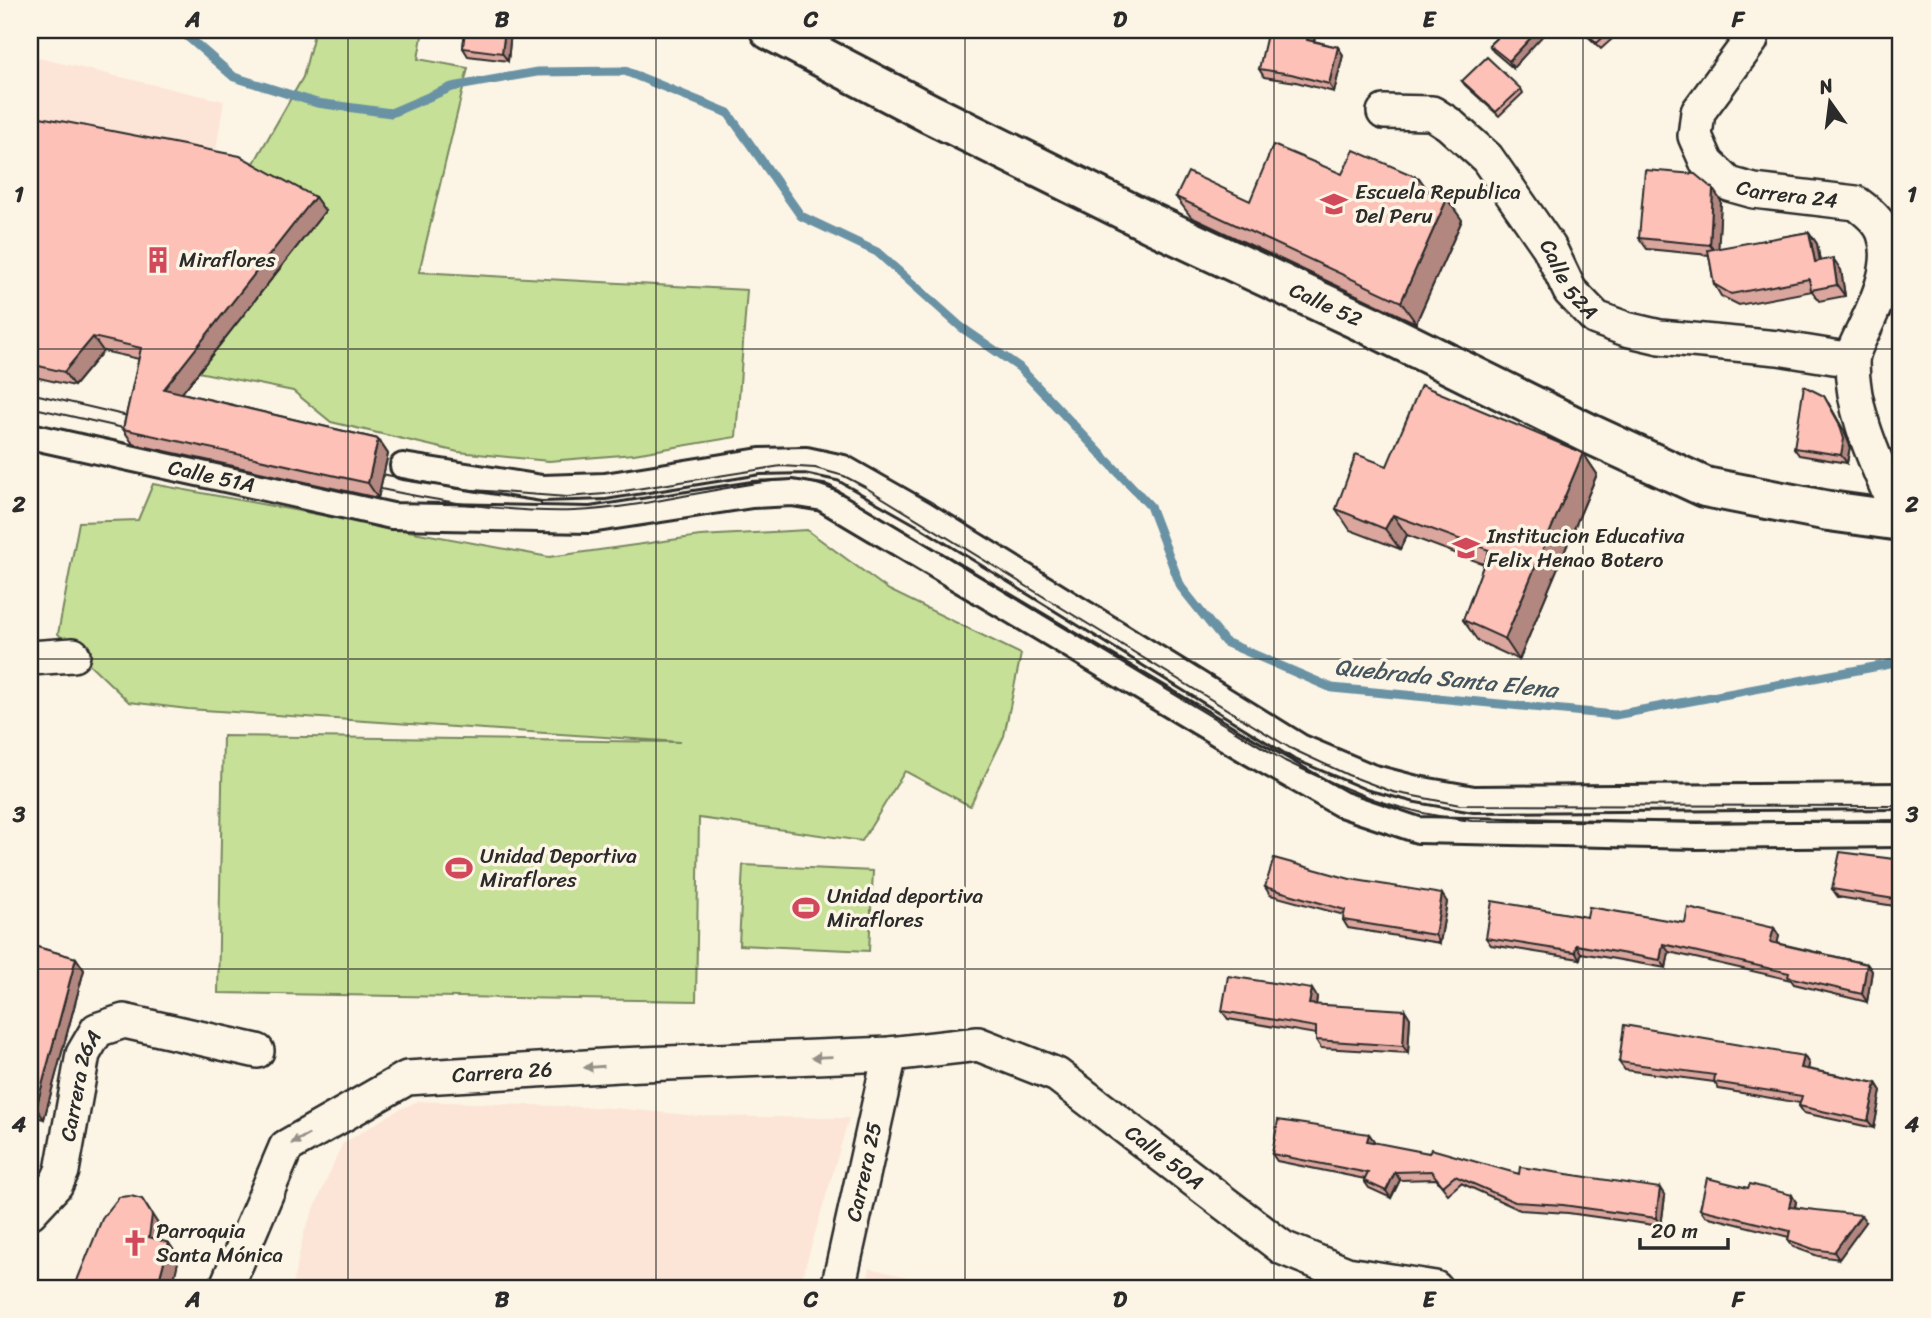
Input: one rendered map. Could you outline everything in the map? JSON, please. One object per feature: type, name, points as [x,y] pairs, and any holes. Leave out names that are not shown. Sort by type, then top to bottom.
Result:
[{"type":"street","name":"Calle 52","points":[[771,30],[929,113],[1151,223],[1705,487],[1829,511],[1901,521]]},
{"type":"street","name":"Carrera 24","points":[[1753,30],[1751,40],[1698,112],[1695,136],[1707,163],[1729,184],[1754,191],[1856,203],[1876,221],[1884,234],[1886,269],[1852,360],[1858,407],[1866,435],[1901,521]]},
{"type":"street","name":"Calle 52A","points":[[1384,112],[1432,113],[1449,124],[1487,158],[1549,247],[1570,291],[1596,318],[1660,337],[1778,348],[1852,360]]},
{"type":"street","name":"Calle 51A","points":[[30,436],[392,516],[590,520],[752,495],[792,493],[823,498],[1330,798],[1419,830],[1697,836],[1901,834]]},
{"type":"street","points":[[403,466],[542,488],[604,486],[760,461],[806,460],[843,468],[924,514],[1300,747],[1371,777],[1416,789],[1474,799],[1901,796]]},
{"type":"street","points":[[30,658],[73,655]]},
{"type":"street","name":"Carrera 26A","points":[[30,1212],[56,1184],[61,1171],[83,1054],[97,1030],[124,1021],[257,1051]]},
{"type":"street","name":"Calle 50A","points":[[890,1054],[978,1044],[1057,1075],[1283,1248],[1347,1274],[1435,1288]]},
{"type":"street","name":"Carrera 26","points":[[226,1288],[286,1147],[407,1078],[619,1065],[890,1054]]},
{"type":"street","name":"Carrera 25","points":[[838,1288],[890,1054]]},
{"type":"shaded area","points":[[30,56],[224,101],[214,163],[30,128]]},
{"type":"shaded area","points":[[418,1101],[615,1108],[699,1116],[849,1118],[799,1288],[292,1288],[304,1232],[342,1144],[396,1111]]},
{"type":"shaded area","points":[[870,1268],[951,1288],[865,1288]]},
{"type":"green space","points":[[315,30],[423,30],[418,59],[468,68],[419,272],[747,290],[736,437],[634,454],[549,461],[458,452],[331,422],[293,391],[198,372],[250,170],[303,77]]},
{"type":"green space","points":[[153,484],[549,557],[700,536],[807,530],[889,590],[1021,654],[1004,736],[970,806],[905,771],[862,841],[699,818],[696,1001],[218,993],[223,736],[680,742],[188,709],[129,702],[58,634],[79,522],[138,520]]},
{"type":"green space","name":"Unidad deportiva Miraflores","points":[[743,865],[873,871],[869,951],[739,945]]},
{"type":"building","points":[[465,30],[505,30],[502,53],[463,48]]},
{"type":"building","points":[[1268,30],[1309,30],[1307,40],[1338,47],[1329,84],[1259,69]]},
{"type":"building","points":[[1505,30],[1538,30],[1509,61],[1489,45]]},
{"type":"building","points":[[1583,30],[1611,30],[1597,43]]},
{"type":"building","points":[[1487,57],[1521,89],[1496,112],[1462,81]]},
{"type":"building","name":"Miraflores","points":[[30,115],[240,156],[315,197],[164,389],[378,439],[368,483],[123,429],[141,348],[93,337],[64,372],[30,364]]},
{"type":"building","points":[[1273,145],[1342,174],[1354,150],[1419,178],[1415,187],[1447,199],[1401,302],[1176,197],[1188,172],[1250,201]]},
{"type":"building","points":[[1645,170],[1695,174],[1713,189],[1710,245],[1639,238]]},
{"type":"building","points":[[1809,232],[1815,262],[1833,258],[1837,285],[1811,290],[1809,279],[1731,294],[1714,284],[1708,250]]},
{"type":"building","points":[[1421,385],[1583,453],[1505,639],[1463,620],[1489,550],[1393,515],[1385,529],[1336,509],[1356,454],[1387,466]]},
{"type":"building","points":[[1804,386],[1824,396],[1839,423],[1844,439],[1841,455],[1794,448]]},
{"type":"building","points":[[1840,852],[1901,860],[1901,900],[1832,889]]},
{"type":"building","points":[[1274,858],[1350,879],[1442,894],[1435,935],[1343,920],[1345,910],[1265,887]]},
{"type":"building","points":[[1492,901],[1587,917],[1589,907],[1685,923],[1688,908],[1774,928],[1770,942],[1867,964],[1862,994],[1788,977],[1789,973],[1663,944],[1660,960],[1576,945],[1575,952],[1486,938]]},
{"type":"building","points":[[30,945],[76,958],[36,1108],[30,1106]]},
{"type":"building","points":[[1228,976],[1312,989],[1309,1004],[1405,1010],[1403,1046],[1316,1040],[1316,1027],[1222,1011]]},
{"type":"building","points":[[1624,1025],[1804,1056],[1801,1068],[1876,1083],[1868,1121],[1799,1106],[1802,1096],[1714,1082],[1715,1075],[1619,1062]]},
{"type":"building","points":[[1278,1120],[1369,1134],[1367,1141],[1429,1153],[1431,1149],[1519,1174],[1520,1167],[1660,1188],[1656,1218],[1563,1205],[1515,1202],[1455,1176],[1443,1186],[1431,1171],[1395,1172],[1386,1191],[1364,1181],[1368,1173],[1272,1154]]},
{"type":"building","points":[[1707,1178],[1748,1188],[1750,1184],[1792,1195],[1789,1207],[1861,1215],[1834,1252],[1813,1249],[1788,1240],[1790,1231],[1700,1209]]},
{"type":"building","name":"Parroquia Santa Mónica","points":[[119,1197],[142,1199],[152,1215],[149,1237],[169,1243],[157,1288],[74,1288],[102,1219]]},
{"type":"building","points":[[1901,1221],[1901,1238],[1893,1231]]},
{"type":"waterway","name":"Quebrada Santa Elena","points":[[180,30],[234,77],[317,103],[391,113],[452,87],[537,72],[625,71],[728,113],[801,216],[877,252],[961,327],[1019,367],[1150,506],[1181,587],[1225,642],[1332,688],[1615,715],[1901,662]]},
{"type":"tram line","points":[[30,393],[145,420]]},
{"type":"tram line","points":[[30,407],[141,432]]},
{"type":"tram line","points":[[366,471],[459,489],[567,497],[605,494],[781,466],[815,468],[844,476],[865,487],[1290,748],[1393,792],[1460,805],[1901,806]]},
{"type":"tram line","points":[[362,485],[467,504],[521,510],[574,511],[629,506],[767,481],[808,482],[846,496],[1285,761],[1353,791],[1398,807],[1472,821],[1901,822]]},
{"type":"place","name":"Escuela Republica Del Peru","points":[[1334,204]]},
{"type":"place","name":"Miraflores","points":[[158,260]]},
{"type":"place","name":"Institucion Educativa Felix Henao Botero","points":[[1466,548]]},
{"type":"place","name":"Unidad Deportiva Miraflores","points":[[459,868]]},
{"type":"place","name":"Unidad deportiva Miraflores","points":[[806,908]]},
{"type":"place","name":"Parroquia Santa Mónica","points":[[135,1243]]}]
